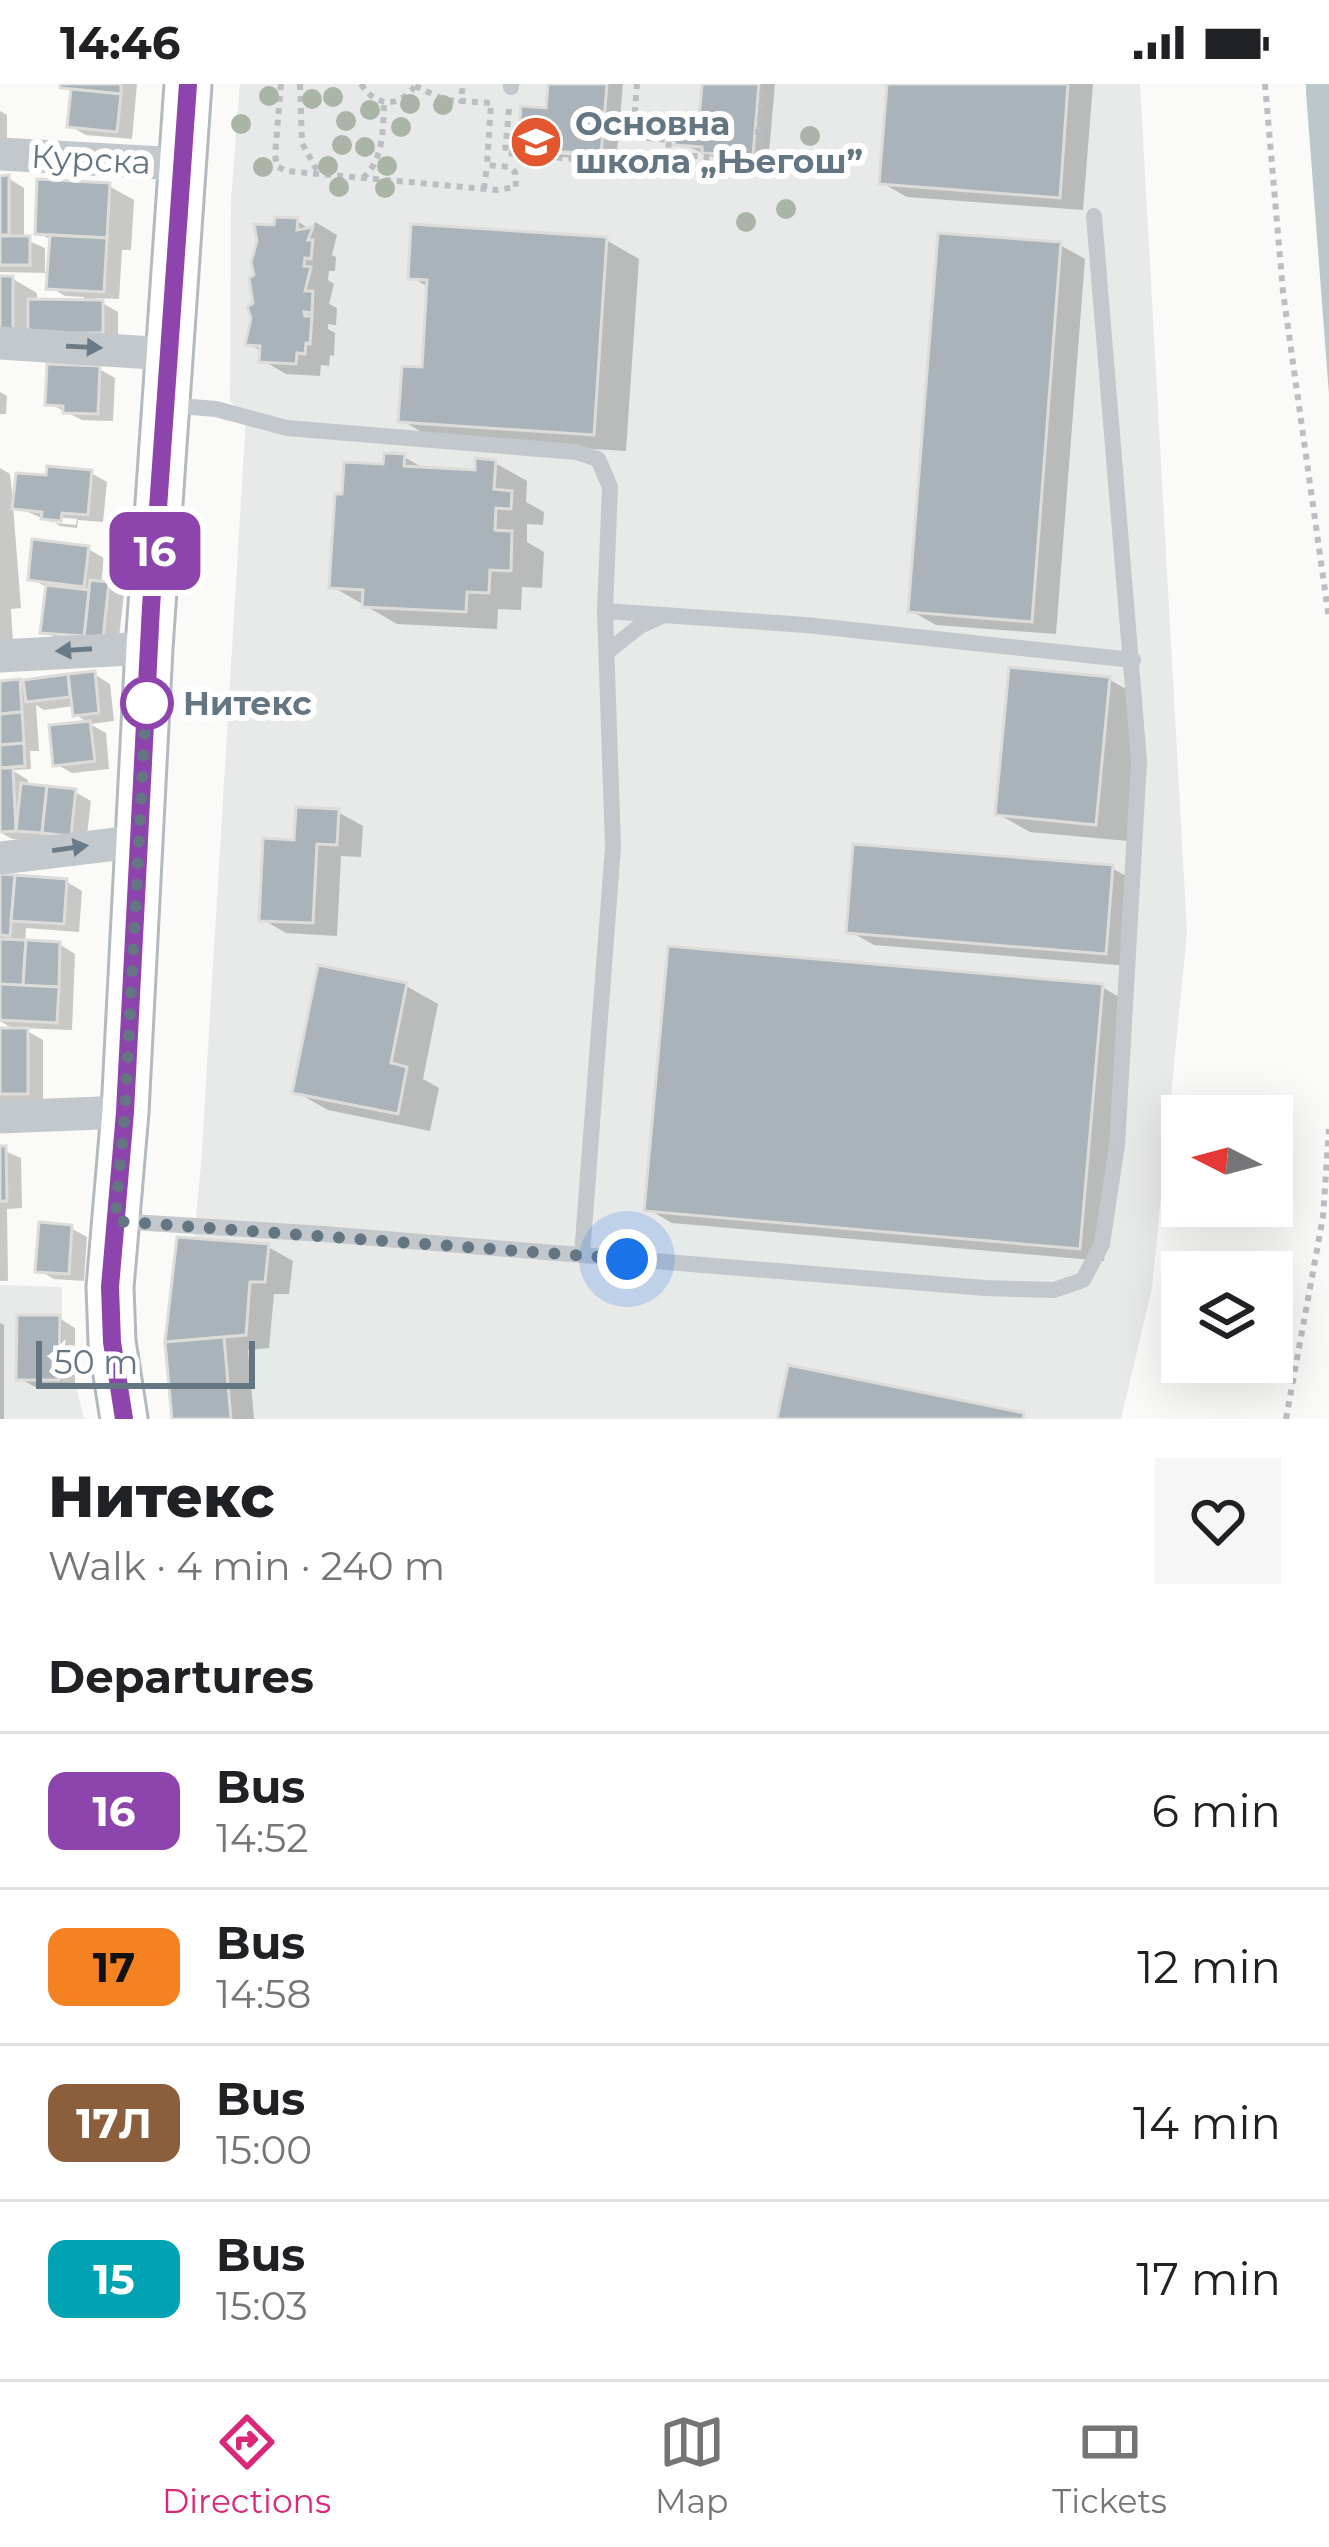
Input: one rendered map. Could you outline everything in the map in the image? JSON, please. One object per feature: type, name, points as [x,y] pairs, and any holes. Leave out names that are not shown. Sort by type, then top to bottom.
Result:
[{"type":"main road","points":[[124,1419],[112,1342],[110,1287],[125,1112],[167,354],[188,84]]},
{"type":"street","name":"Курска","points":[[0,154],[182,164]]},
{"type":"street","points":[[0,343],[167,354]]},
{"type":"street","points":[[0,656],[149,648]]},
{"type":"street","points":[[0,857],[141,841]]},
{"type":"street","points":[[0,1117],[125,1112]]},
{"type":"lane","points":[[115,1221],[985,1288],[1054,1290],[1083,1280],[1102,1244],[1117,1145],[1139,761],[1094,216]]},
{"type":"lane","points":[[164,405],[216,409],[287,428],[576,452],[598,459],[610,487],[605,611],[614,847],[582,1255]]},
{"type":"lane","points":[[605,611],[806,625],[1133,660]]},
{"type":"lane","points":[[607,652],[663,615]]},
{"type":"path","points":[[280,84],[278,166],[484,189],[516,187],[518,179],[509,167],[487,165]]},
{"type":"path","points":[[300,84],[302,143],[319,174]]},
{"type":"path","points":[[361,84],[384,103],[404,99],[415,85],[445,100],[491,103],[484,189]]},
{"type":"path","points":[[461,101],[463,84]]},
{"type":"path","points":[[633,137],[637,84]]},
{"type":"path","points":[[688,128],[688,123],[670,121],[668,154],[757,161],[763,84]]},
{"type":"path","points":[[1265,84],[1283,292],[1329,619]]},
{"type":"path","points":[[511,86],[505,153],[608,162],[607,134],[669,140]]},
{"type":"path","points":[[363,178],[379,155],[384,103]]},
{"type":"path","points":[[1286,1419],[1322,1216],[1329,1129]]},
{"type":"shaded area","points":[[240,84],[1140,84],[1187,933],[1171,1095],[1161,1095],[1161,1197],[1152,1288],[1121,1419],[172,1419],[165,1342],[177,1237],[194,1238],[201,1165],[246,416],[230,401],[231,199]]},
{"type":"shaded area","points":[[1306,84],[1329,84],[1329,395],[1306,92]]},
{"type":"shaded area","points":[[0,1285],[62,1287],[62,1382],[75,1383],[84,1419],[0,1419]]},
{"type":"building","points":[[60,84],[121,84],[121,94],[60,88]]},
{"type":"building","points":[[548,84],[607,84],[601,155],[544,150],[544,142],[518,140],[521,106],[546,108]]},
{"type":"building","points":[[702,84],[759,84],[753,156],[702,153],[702,147],[674,145],[676,127],[698,129]]},
{"type":"building","points":[[887,84],[1068,84],[1060,198],[879,184]]},
{"type":"building","points":[[71,89],[121,94],[117,132],[67,127]]},
{"type":"building","points":[[9,175],[9,235],[0,235],[0,176]]},
{"type":"building","points":[[37,179],[110,183],[107,238],[35,234]]},
{"type":"building","points":[[275,217],[298,218],[297,230],[313,227],[308,240],[313,240],[311,259],[305,258],[304,266],[311,267],[305,291],[313,291],[312,313],[304,312],[312,316],[310,344],[306,343],[305,354],[297,353],[296,364],[259,362],[260,346],[245,345],[251,318],[247,307],[253,303],[249,278],[254,275],[254,224],[274,225]]},
{"type":"building","points":[[411,224],[607,237],[594,435],[398,422],[402,366],[422,367],[427,280],[408,279]]},
{"type":"building","points":[[938,233],[1061,242],[1032,622],[908,612]]},
{"type":"building","points":[[50,235],[107,238],[104,292],[46,289]]},
{"type":"building","points":[[0,236],[30,236],[30,265],[0,265]]},
{"type":"building","points":[[0,276],[13,276],[13,332],[0,332]]},
{"type":"building","points":[[28,299],[103,300],[103,333],[28,333]]},
{"type":"building","points":[[47,364],[100,366],[98,414],[63,413],[63,406],[45,405]]},
{"type":"building","points":[[384,453],[405,454],[404,466],[475,470],[475,458],[496,460],[494,489],[512,491],[511,509],[496,508],[495,530],[512,531],[511,571],[490,570],[489,593],[467,592],[466,612],[362,607],[363,590],[329,588],[335,494],[342,494],[344,462],[383,464]]},
{"type":"building","points":[[47,466],[92,470],[88,515],[62,513],[61,521],[41,519],[42,512],[12,509],[16,473],[46,475]]},
{"type":"building","points":[[32,539],[89,546],[84,587],[28,580]]},
{"type":"building","points":[[90,580],[109,582],[103,638],[84,636]]},
{"type":"building","points":[[46,585],[89,590],[84,636],[40,633]]},
{"type":"building","points":[[1009,667],[1110,677],[1096,825],[995,815]]},
{"type":"building","points":[[95,671],[99,713],[73,716],[68,674]]},
{"type":"building","points":[[68,674],[70,697],[26,702],[23,680]]},
{"type":"building","points":[[20,679],[22,712],[0,714],[0,681]]},
{"type":"building","points":[[22,712],[24,743],[0,745],[0,714]]},
{"type":"building","points":[[90,721],[95,761],[53,766],[49,725]]},
{"type":"building","points":[[24,743],[25,766],[0,768],[0,745]]},
{"type":"building","points":[[0,768],[13,768],[16,831],[0,832]]},
{"type":"building","points":[[21,783],[47,786],[42,833],[16,831]]},
{"type":"building","points":[[47,786],[76,789],[71,836],[42,833]]},
{"type":"building","points":[[296,807],[339,809],[337,845],[317,844],[313,923],[259,921],[263,838],[294,840]]},
{"type":"building","points":[[853,844],[1113,865],[1106,954],[846,933]]},
{"type":"building","points":[[0,874],[15,875],[10,936],[0,935]]},
{"type":"building","points":[[15,875],[67,879],[64,924],[11,921]]},
{"type":"building","points":[[0,939],[26,940],[23,986],[0,984]]},
{"type":"building","points":[[26,940],[60,942],[59,987],[23,986]]},
{"type":"building","points":[[668,946],[1103,984],[1080,1249],[644,1211]]},
{"type":"building","points":[[318,965],[407,983],[391,1063],[407,1067],[398,1114],[292,1093]]},
{"type":"building","points":[[0,984],[59,987],[57,1023],[0,1020]]},
{"type":"building","points":[[0,1028],[28,1028],[28,1094],[0,1094]]},
{"type":"building","points":[[0,1146],[6,1146],[7,1201],[0,1201]]},
{"type":"building","points":[[39,1222],[72,1225],[69,1274],[35,1272]]},
{"type":"building","points":[[177,1237],[269,1244],[265,1282],[250,1282],[246,1335],[165,1342]]},
{"type":"building","points":[[17,1315],[60,1315],[59,1380],[16,1380]]},
{"type":"building","points":[[224,1337],[231,1419],[172,1419],[165,1342]]},
{"type":"building","points":[[788,1365],[1024,1413],[1023,1419],[777,1419]]},
{"type":"bus line","name":"16","points":[[124,1419],[112,1342],[110,1287],[125,1112],[151,607],[188,84]]},
{"type":"place","name":"Основна школа „Његош”","points":[[536,142]]},
{"type":"place","name":"Нитекс","points":[[147,703]]},
{"type":"route","points":[[147,703],[147,686],[115,1221],[627,1259]]}]
